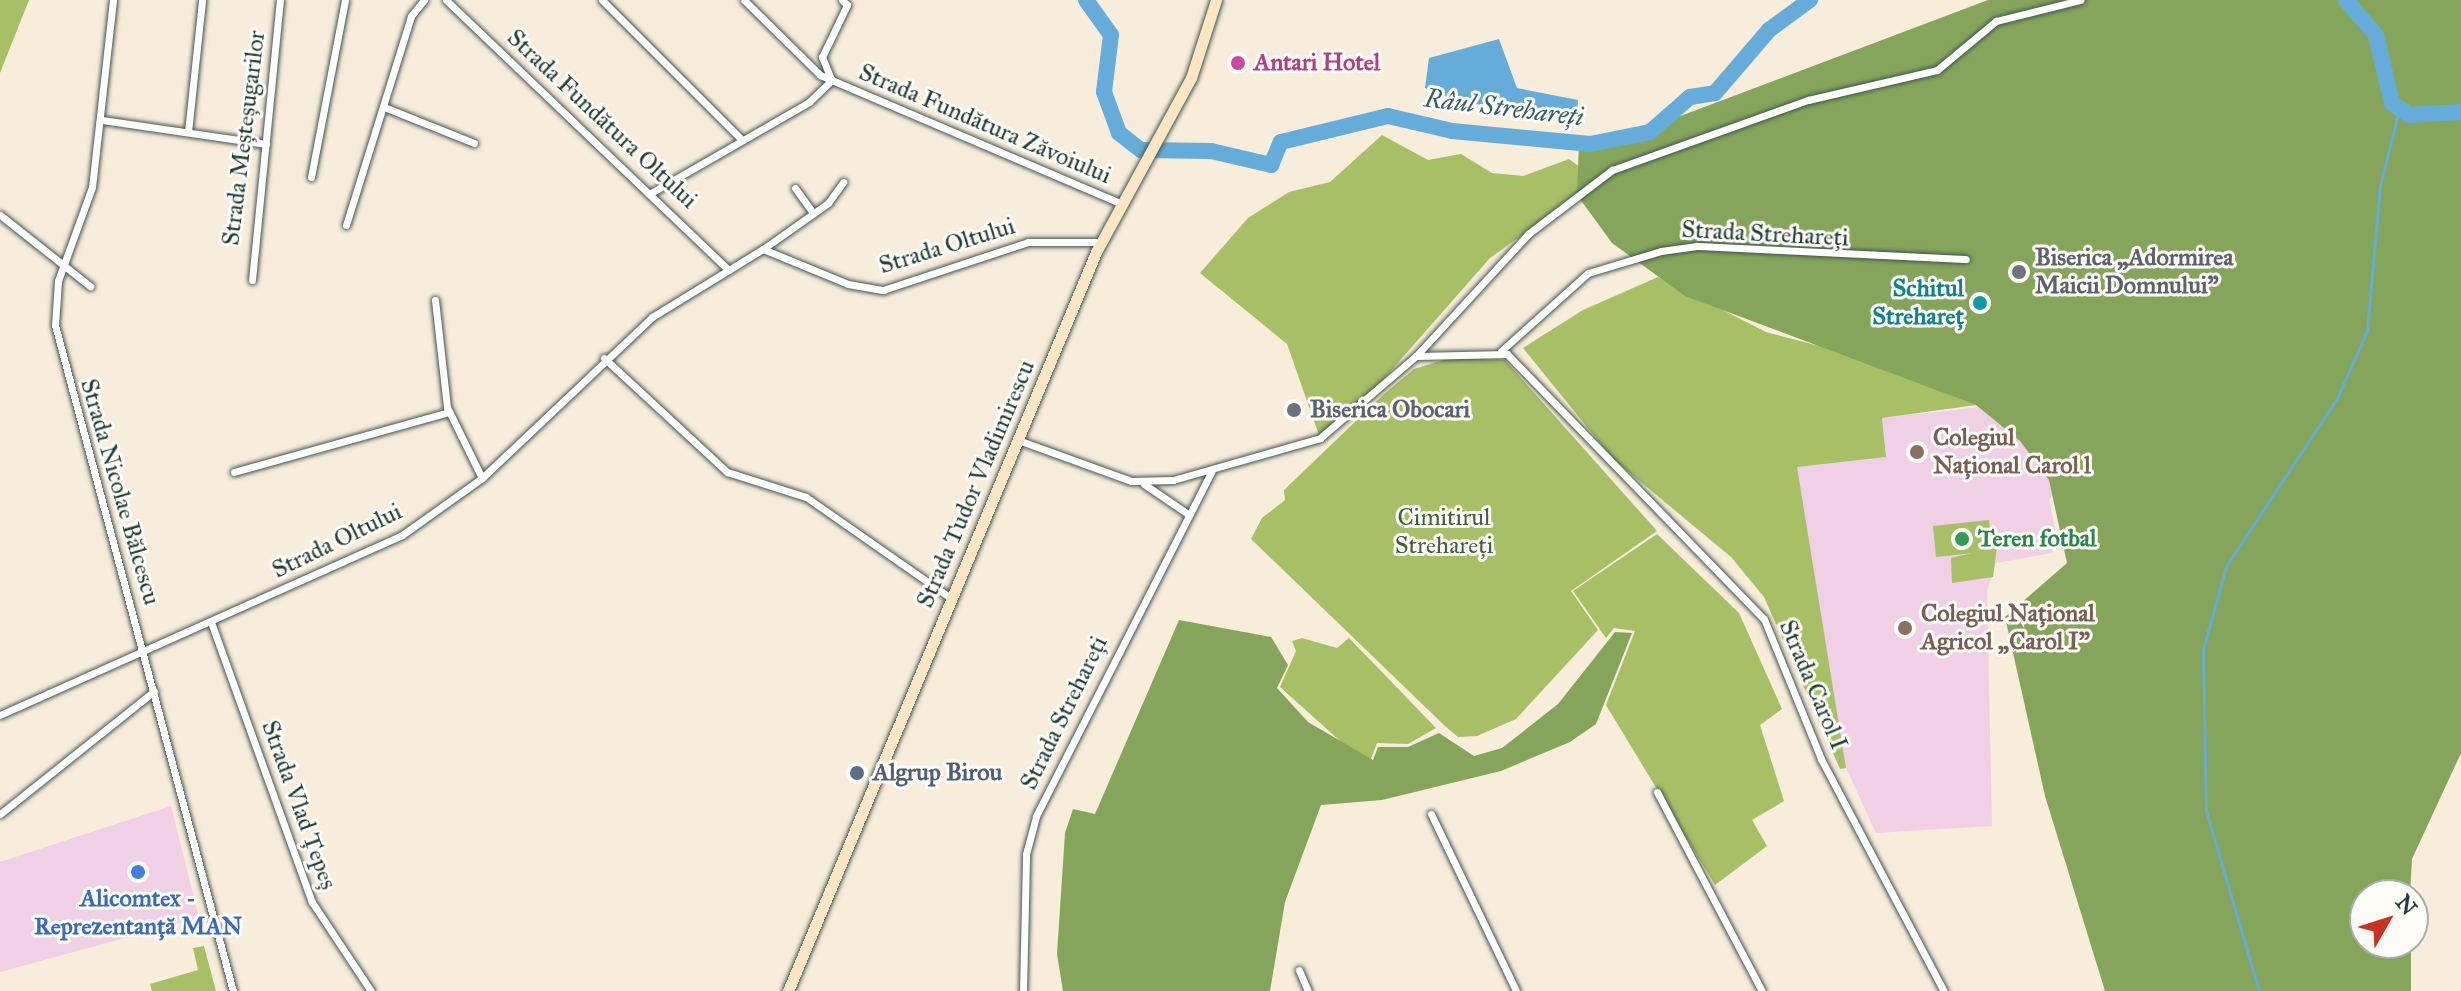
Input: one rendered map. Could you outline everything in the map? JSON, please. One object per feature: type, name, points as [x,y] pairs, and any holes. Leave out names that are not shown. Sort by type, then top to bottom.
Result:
[{"type":"main road","name":"Strada Tudor Vladimirescu","points":[[788,991],[1101,242],[1173,115],[1216,0]]},
{"type":"street","name":"Strada Nicolae Bălcescu","points":[[113,0],[102,120],[87,205],[54,294],[58,343],[233,991]]},
{"type":"street","points":[[188,132],[202,0]]},
{"type":"street","name":"Strada Meșteșugarilor","points":[[252,280],[280,0]]},
{"type":"street","points":[[311,177],[345,0]]},
{"type":"street","points":[[346,225],[411,16],[424,0]]},
{"type":"street","name":"Strada Fundătura Oltului","points":[[446,0],[729,270]]},
{"type":"street","points":[[602,0],[741,139]]},
{"type":"street","name":"Strada Fundătura Zăvoiului","points":[[744,0],[788,49],[832,80],[1122,204]]},
{"type":"street","points":[[651,193],[809,102],[832,80],[822,57],[847,5],[842,0]]},
{"type":"street","points":[[1144,484],[1211,472],[1330,434],[1416,356],[1528,234],[1612,170],[1808,100],[1937,70],[1996,21],[2080,0]]},
{"type":"street","points":[[384,107],[474,143]]},
{"type":"street","points":[[102,120],[266,144]]},
{"type":"street","name":"Strada Oltului","points":[[0,715],[388,543],[482,478],[604,358],[652,317],[763,249],[813,213],[843,182]]},
{"type":"street","points":[[795,188],[813,213]]},
{"type":"street","points":[[0,215],[90,286]]},
{"type":"street","name":"Strada Oltului","points":[[763,249],[848,284],[883,290],[1028,242],[1101,242]]},
{"type":"street","name":"Strada Strehareți","points":[[1501,351],[1588,273],[1633,256],[1697,246],[1966,259]]},
{"type":"street","points":[[435,300],[449,412],[482,478]]},
{"type":"street","points":[[1416,356],[1501,351]]},
{"type":"street","name":"Strada Carol I","points":[[1501,351],[1764,619],[1814,745],[1944,991]]},
{"type":"street","points":[[604,358],[727,472],[806,497],[952,599]]},
{"type":"street","points":[[234,472],[449,412]]},
{"type":"street","points":[[1018,440],[1144,484],[1188,514]]},
{"type":"street","name":"Strada Strehareți","points":[[1023,991],[1026,854],[1036,816],[1211,472]]},
{"type":"street","name":"Strada Vlad Țepeș","points":[[211,622],[312,902],[371,991]]},
{"type":"street","points":[[0,814],[154,691]]},
{"type":"street","points":[[1657,792],[1762,991]]},
{"type":"street","points":[[1431,814],[1516,991]]},
{"type":"street","points":[[1299,970],[1308,991]]},
{"type":"shaded area","name":"Colegiul Național Agricol „Carol I”","points":[[2123,391],[2077,470],[2049,499],[2057,538],[2052,553],[1996,563],[1987,591],[1992,826],[1876,833],[1846,768],[1796,467],[1886,457],[1882,418]]},
{"type":"shaded area","points":[[171,806],[199,918],[0,972],[0,862]]},
{"type":"green space","points":[[0,0],[29,0],[0,73]]},
{"type":"green space","points":[[1988,0],[2461,0],[2461,753],[2412,859],[2411,879],[2349,879],[2349,959],[2411,959],[2411,991],[2105,991],[2045,796],[2005,617],[2067,563],[2049,480],[2020,441],[1976,405],[1685,296],[1612,243],[1577,195],[1579,141],[1638,132]]},
{"type":"green space","points":[[1382,135],[1428,160],[1461,154],[1492,173],[1523,176],[1569,159],[1589,174],[1574,198],[1490,258],[1366,399],[1320,438],[1287,344],[1200,273],[1248,218],[1289,192],[1330,182]]},
{"type":"green space","points":[[1658,277],[1766,332],[1831,349],[1976,405],[1882,418],[1886,457],[1797,467],[1846,768],[1840,769],[1764,597],[1731,557],[1613,459],[1523,348],[1583,310]]},
{"type":"green space","name":"Cimitirul Strehareți","points":[[1450,358],[1505,360],[1657,531],[1571,591],[1598,630],[1516,719],[1477,736],[1458,737],[1251,539],[1262,518],[1285,500],[1284,490],[1383,395],[1414,369]]},
{"type":"green space","name":"Teren fotbal","points":[[1989,520],[1992,551],[1936,557],[1933,526]]},
{"type":"green space","points":[[1657,534],[1739,613],[1782,709],[1760,725],[1784,801],[1752,820],[1767,846],[1715,885],[1606,705],[1635,631],[1614,628],[1606,638],[1573,591]]},
{"type":"green space","points":[[1997,547],[1993,577],[1952,583],[1951,558]]},
{"type":"green space","points":[[1179,620],[1271,637],[1288,665],[1277,688],[1308,722],[1373,760],[1378,747],[1408,747],[1439,733],[1474,756],[1502,748],[1558,704],[1615,632],[1632,633],[1596,724],[1570,742],[1501,771],[1382,800],[1321,805],[1285,902],[1270,991],[1063,991],[1057,954],[1065,833],[1073,809],[1095,814]]},
{"type":"green space","points":[[1302,638],[1337,648],[1349,638],[1436,728],[1408,744],[1377,743],[1371,759],[1348,748],[1280,687],[1296,651],[1292,641]]},
{"type":"green space","points":[[204,946],[216,991],[152,991],[150,984],[198,970],[193,948]]},
{"type":"water","points":[[1499,39],[1517,88],[1578,100],[1577,113],[1462,103],[1425,88],[1429,58]]},
{"type":"waterway","name":"Râul Strehareți","points":[[1086,0],[1111,35],[1104,92],[1119,133],[1141,150],[1211,151],[1271,165],[1281,142],[1388,116],[1452,131],[1590,144],[1650,132],[1690,97],[1715,93],[1769,30],[1810,0]]},
{"type":"waterway","name":"Râul Strehareți","points":[[2346,0],[2376,35],[2392,103],[2409,115],[2461,112]]},
{"type":"waterway","points":[[2259,991],[2206,811],[2203,650],[2226,566],[2337,398],[2367,331],[2380,186],[2399,110]]},
{"type":"place","name":"Antari Hotel","points":[[1238,63]]},
{"type":"place","name":"Biserica „Adormirea Maicii Domnului”","points":[[2019,272]]},
{"type":"place","name":"Schitul Strehareț","points":[[1980,303]]},
{"type":"place","name":"Biserica Obocari","points":[[1294,410]]},
{"type":"place","name":"Colegiul Național Carol l","points":[[1917,452]]},
{"type":"place","name":"Teren fotbal","points":[[1962,539]]},
{"type":"place","name":"Colegiul Național Agricol „Carol I”","points":[[1905,628]]},
{"type":"place","name":"Algrup Birou","points":[[857,773]]},
{"type":"place","name":"Alicomtex - Reprezentanță MAN","points":[[138,872]]}]
